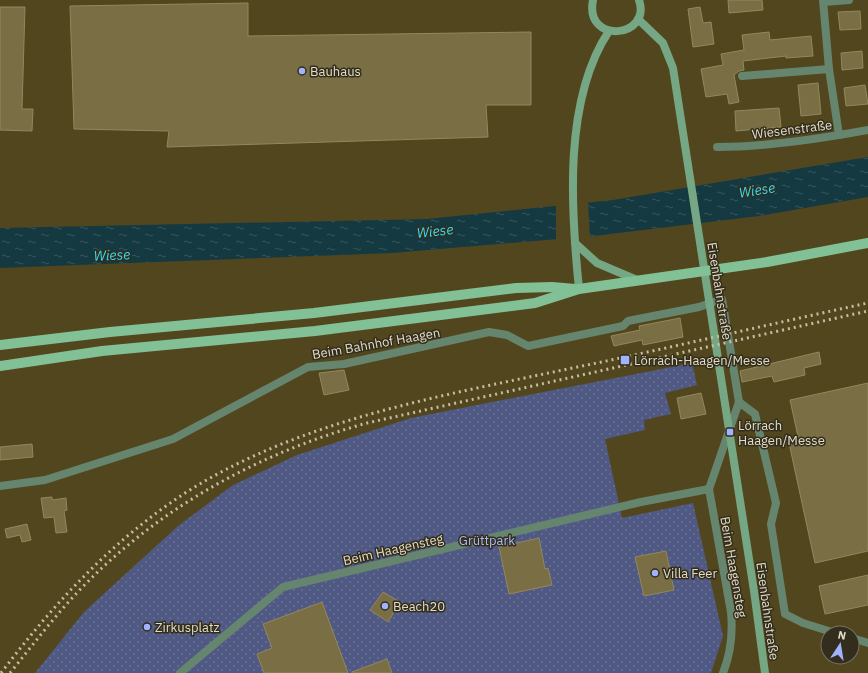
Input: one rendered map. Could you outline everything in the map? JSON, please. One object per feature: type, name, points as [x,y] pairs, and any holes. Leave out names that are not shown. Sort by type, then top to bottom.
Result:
[{"type":"main road","points":[[0,366],[102,351],[315,331],[535,303],[579,289],[767,262],[868,243]]},
{"type":"main road","points":[[0,345],[110,332],[314,314],[516,288],[552,287],[579,289]]},
{"type":"street","points":[[593,0],[593,14],[596,22],[609,31],[626,30],[633,26],[641,11],[640,0]]},
{"type":"street","points":[[839,135],[829,69],[823,1],[849,0]]},
{"type":"street","name":"Eisenbahnstraße","points":[[638,19],[663,43],[673,68],[754,591],[765,673]]},
{"type":"street","points":[[579,289],[575,243],[574,170],[576,129],[584,86],[599,48],[609,31]]},
{"type":"street","points":[[742,76],[829,69]]},
{"type":"street","name":"Wiesenstraße","points":[[717,147],[744,147],[868,130]]},
{"type":"street","points":[[575,243],[589,257],[608,268],[639,281]]},
{"type":"street","name":"Beim Bahnhof Haagen","points":[[0,486],[44,480],[173,439],[308,367],[344,364],[489,332],[507,335],[528,346],[623,326],[628,321],[699,307],[722,299],[739,402]]},
{"type":"street","points":[[708,489],[739,402],[755,414],[776,503],[771,524],[785,614],[803,623],[820,628]]},
{"type":"street","name":"Beim Haagensteg","points":[[180,673],[283,587],[541,528],[641,502],[708,489],[731,612],[732,630],[730,648],[723,673]]},
{"type":"green space","name":"Grüttpark","points":[[692,363],[697,385],[665,393],[671,414],[644,420],[645,430],[605,439],[622,518],[693,503],[723,636],[711,673],[35,673],[84,612],[178,526],[233,485],[297,455],[411,418]]},
{"type":"water","name":"Wiese","points":[[868,157],[868,197],[759,216],[594,236],[393,253],[0,268],[0,228],[427,219],[613,200]]},
{"type":"pier","points":[[588,200],[590,239],[556,241],[556,203]]},
{"type":"building","points":[[728,0],[762,0],[763,10],[729,13]]},
{"type":"building","name":"Bauhaus","points":[[248,3],[248,36],[531,32],[531,105],[486,105],[488,137],[167,147],[169,131],[74,129],[70,6]]},
{"type":"building","points":[[0,7],[25,7],[22,109],[33,109],[32,131],[0,130]]},
{"type":"building","points":[[700,7],[703,23],[711,22],[714,44],[693,47],[688,9]]},
{"type":"building","points":[[860,11],[861,29],[840,30],[838,12]]},
{"type":"building","points":[[769,32],[770,40],[811,36],[813,56],[786,58],[786,56],[743,61],[744,70],[739,71],[734,75],[739,102],[729,104],[727,94],[706,97],[701,69],[723,65],[721,54],[744,50],[742,35]]},
{"type":"building","points":[[862,51],[863,68],[842,70],[841,53]]},
{"type":"building","points":[[818,83],[821,114],[801,116],[798,85]]},
{"type":"building","points":[[865,85],[868,104],[846,106],[844,88]]},
{"type":"building","points":[[779,108],[781,127],[736,131],[735,111]]},
{"type":"building","points":[[680,318],[683,337],[643,345],[642,340],[614,346],[611,336],[640,330],[639,326]]},
{"type":"building","points":[[819,352],[821,364],[804,368],[805,375],[774,382],[772,376],[742,382],[740,371]]},
{"type":"building","points":[[344,370],[349,390],[324,395],[319,373]]},
{"type":"building","points":[[868,383],[868,551],[815,563],[789,443],[799,441],[790,400]]},
{"type":"building","points":[[701,393],[706,414],[681,419],[677,398]]},
{"type":"building","points":[[32,444],[33,457],[0,460],[0,447]]},
{"type":"building","points":[[52,497],[52,500],[66,498],[67,510],[64,511],[67,532],[56,533],[54,517],[44,518],[41,498]]},
{"type":"building","points":[[27,524],[31,540],[22,542],[20,535],[7,538],[5,529]]},
{"type":"building","points":[[539,538],[545,569],[548,568],[552,585],[509,594],[499,547]]},
{"type":"building","name":"Villa Feer","points":[[666,551],[674,590],[644,596],[635,557]]},
{"type":"building","points":[[868,575],[868,605],[825,614],[819,586]]},
{"type":"building","name":"Beach20","points":[[383,592],[400,602],[388,622],[370,610]]},
{"type":"building","points":[[322,602],[348,673],[264,673],[257,654],[272,648],[263,624]]},
{"type":"building","points":[[387,659],[392,673],[352,673],[352,672]]},
{"type":"railway","points":[[1,673],[65,596],[88,572],[138,527],[193,488],[235,465],[279,445],[324,428],[417,402],[868,303]]},
{"type":"railway","points":[[10,673],[49,624],[74,596],[105,565],[137,537],[208,489],[285,451],[325,436],[367,423],[868,311]]},
{"type":"place","name":"Bauhaus","points":[[302,71]]},
{"type":"place","name":"Lörrach-Haagen/Messe","points":[[625,360]]},
{"type":"place","name":"Lörrach Haagen/Messe","points":[[730,432]]},
{"type":"place","name":"Villa Feer","points":[[655,573]]},
{"type":"place","name":"Beach20","points":[[385,606]]},
{"type":"place","name":"Zirkusplatz","points":[[147,627]]}]
